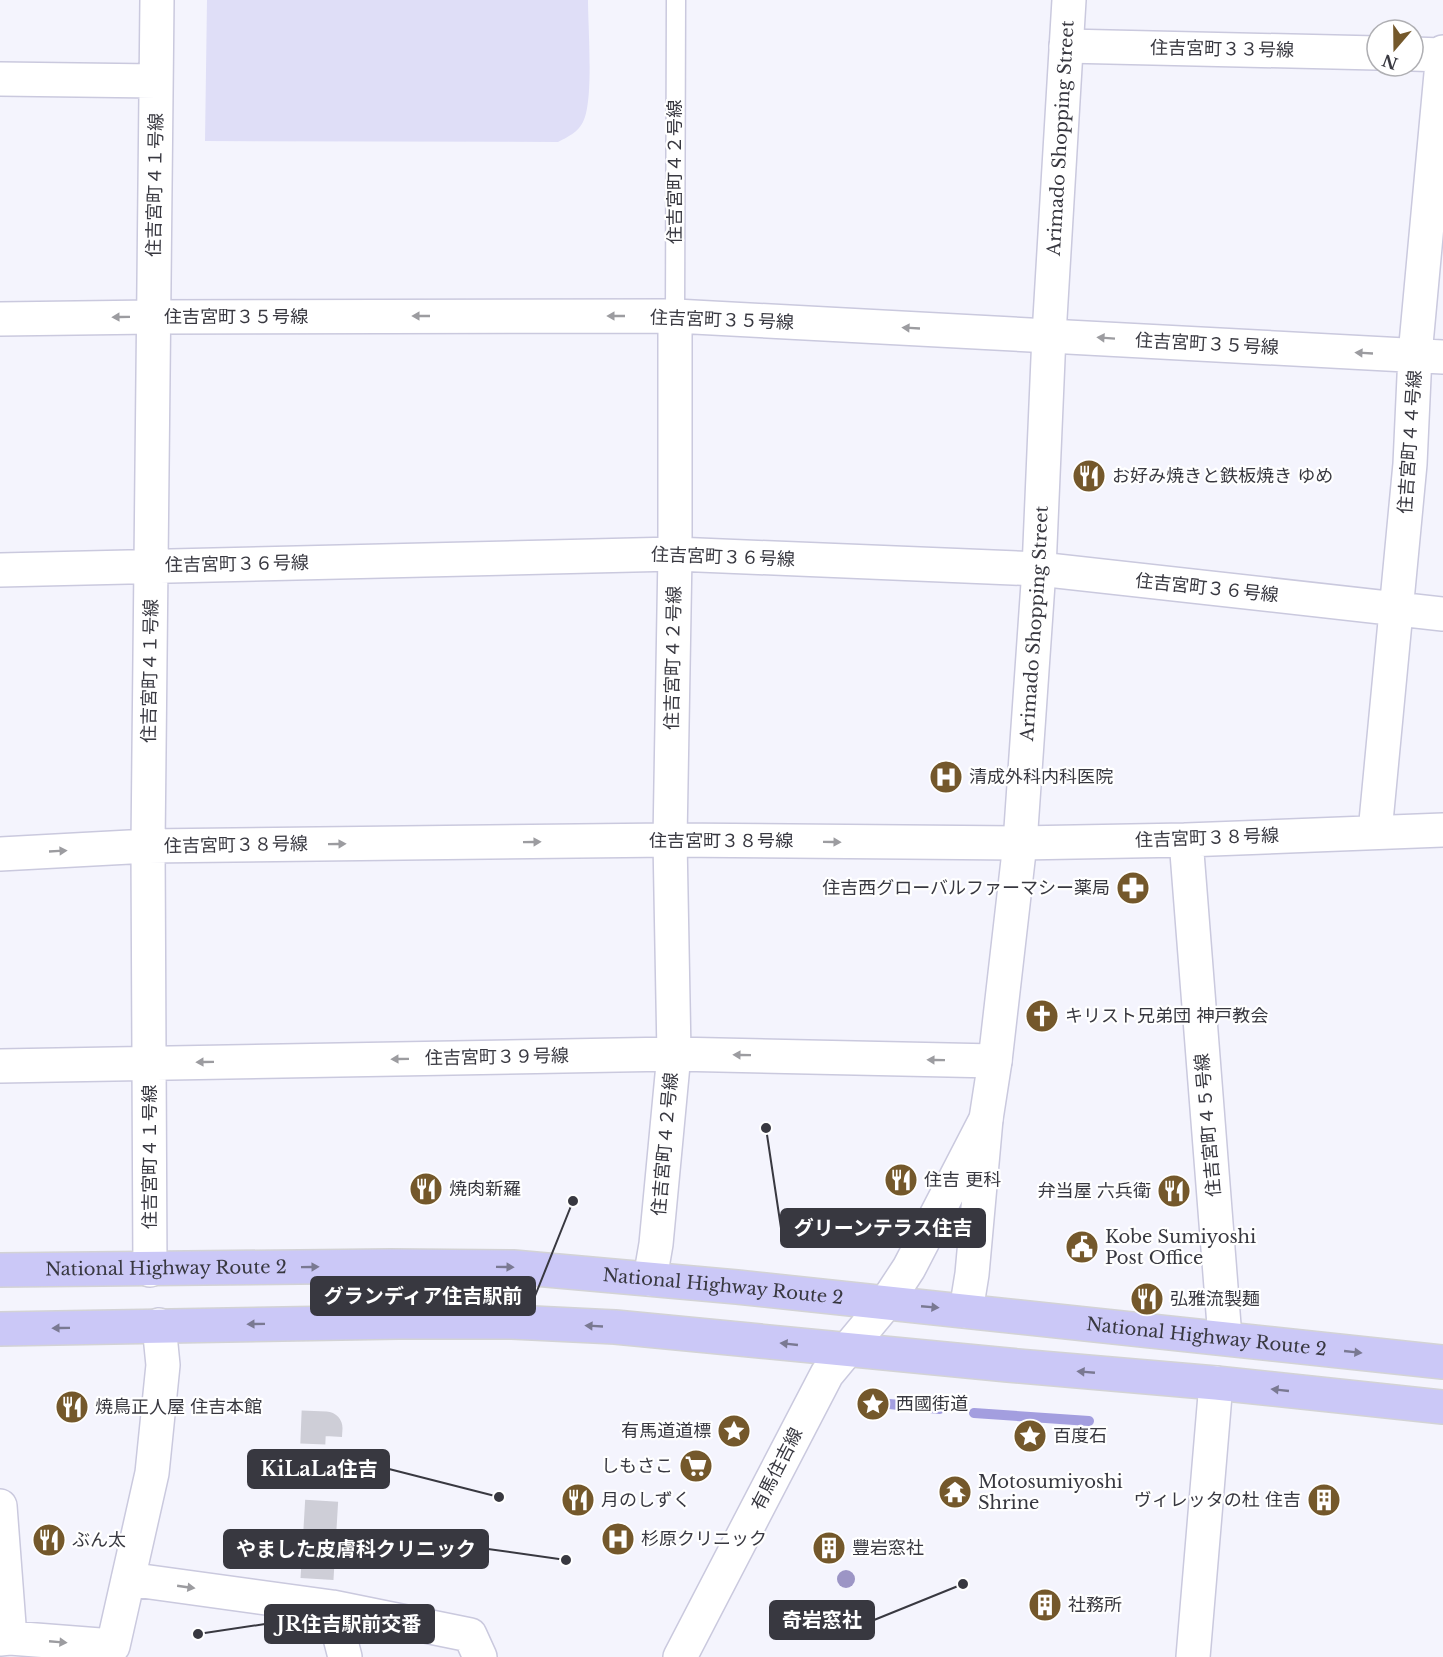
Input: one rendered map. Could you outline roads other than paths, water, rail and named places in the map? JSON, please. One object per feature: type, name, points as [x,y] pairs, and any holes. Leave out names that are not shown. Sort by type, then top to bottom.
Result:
[{"type":"highway","name":"National Highway Route 2","points":[[0,1270],[513,1267],[966,1311],[1443,1362]]},
{"type":"highway","points":[[0,1329],[159,1325],[512,1322],[615,1327],[1216,1383],[1443,1407]]},
{"type":"street","name":"住吉宮町４１号線","points":[[150,1270],[148,846],[157,0]]},
{"type":"street","name":"Arimado Shopping Street","points":[[847,1350],[886,1303],[909,1268],[986,1119],[995,1061],[1020,843],[1039,569],[1049,335],[1069,0]]},
{"type":"street","name":"住吉宮町３３号線","points":[[1066,46],[1365,53]]},
{"type":"street","points":[[1425,54],[1443,54]]},
{"type":"street","name":"住吉宮町４４号線","points":[[1375,832],[1410,464],[1429,356],[1443,54]]},
{"type":"street","points":[[0,79],[156,81]]},
{"type":"street","name":"住吉宮町３５号線","points":[[0,319],[675,316],[1429,356]]},
{"type":"street","name":"住吉宮町４２号線","points":[[650,1279],[656,1244],[674,1054],[670,840],[675,554],[675,316]]},
{"type":"street","name":"住吉宮町３６号線","points":[[0,570],[675,554],[1039,569],[1443,614]]},
{"type":"street","name":"住吉宮町３８号線","points":[[0,854],[148,846],[670,840],[1020,843],[1186,840],[1443,830]]},
{"type":"street","name":"住吉宮町４５号線","points":[[1186,840],[1225,1338]]},
{"type":"street","name":"住吉宮町３９号線","points":[[0,1066],[674,1054],[995,1061]]},
{"type":"street","points":[[966,1311],[972,1274],[986,1119]]},
{"type":"street","points":[[0,1506],[5,1638],[112,1646],[152,1473],[163,1365],[159,1325]]},
{"type":"street","name":"有馬住吉線","points":[[680,1657],[827,1374],[847,1350]]},
{"type":"street","points":[[1193,1657],[1216,1383]]},
{"type":"street","points":[[128,1579],[332,1607],[470,1635],[480,1657]]},
{"type":"street","points":[[332,1607],[345,1657]]},
{"type":"lane","name":"住吉宮町４２号線","points":[[675,316],[676,0]]},
{"type":"waterway","points":[[879,1403],[940,1409]]},
{"type":"waterway","points":[[974,1413],[1089,1421]]},
{"type":"tunnel","points":[[301,1427],[326,1428],[317,1579]]},
{"type":"place","name":"お好み焼きと鉄板焼き ゆめ","points":[[1089,476]]},
{"type":"place","name":"清成外科内科医院","points":[[946,777]]},
{"type":"place","name":"住吉西グローバルファーマシー薬局","points":[[1133,888]]},
{"type":"place","name":"キリスト兄弟団 神戸教会","points":[[1042,1016]]},
{"type":"place","name":"グリーンテラス住吉","points":[[766,1128]]},
{"type":"place","name":"住吉 更科","points":[[901,1180]]},
{"type":"place","name":"焼肉新羅","points":[[426,1189]]},
{"type":"place","name":"弁当屋 六兵衛","points":[[1174,1191]]},
{"type":"place","name":"グランディア住吉駅前","points":[[573,1201]]},
{"type":"place","name":"Kobe Sumiyoshi Post Office","points":[[1082,1247]]},
{"type":"place","name":"弘雅流製麺","points":[[1147,1299]]},
{"type":"place","name":"西國街道","points":[[873,1404]]},
{"type":"place","name":"焼鳥正人屋 住吉本館","points":[[72,1407]]},
{"type":"place","name":"有馬道道標","points":[[734,1431]]},
{"type":"place","name":"百度石","points":[[1030,1436]]},
{"type":"place","name":"しもさこ","points":[[696,1466]]},
{"type":"place","name":"Motosumiyoshi Shrine","points":[[955,1492]]},
{"type":"place","name":"KiLaLa住吉","points":[[499,1497]]},
{"type":"place","name":"月のしずく","points":[[578,1500]]},
{"type":"place","name":"ヴィレッタの杜 住吉","points":[[1324,1500]]},
{"type":"place","name":"杉原クリニック","points":[[618,1539]]},
{"type":"place","name":"ぶん太","points":[[49,1540]]},
{"type":"place","name":"豐岩窓社","points":[[829,1548]]},
{"type":"place","name":"やました皮膚科クリニック","points":[[566,1560]]},
{"type":"place","name":"奇岩窓社","points":[[963,1584]]},
{"type":"place","name":"社務所","points":[[1045,1605]]},
{"type":"place","name":"JR住吉駅前交番","points":[[198,1634]]}]
